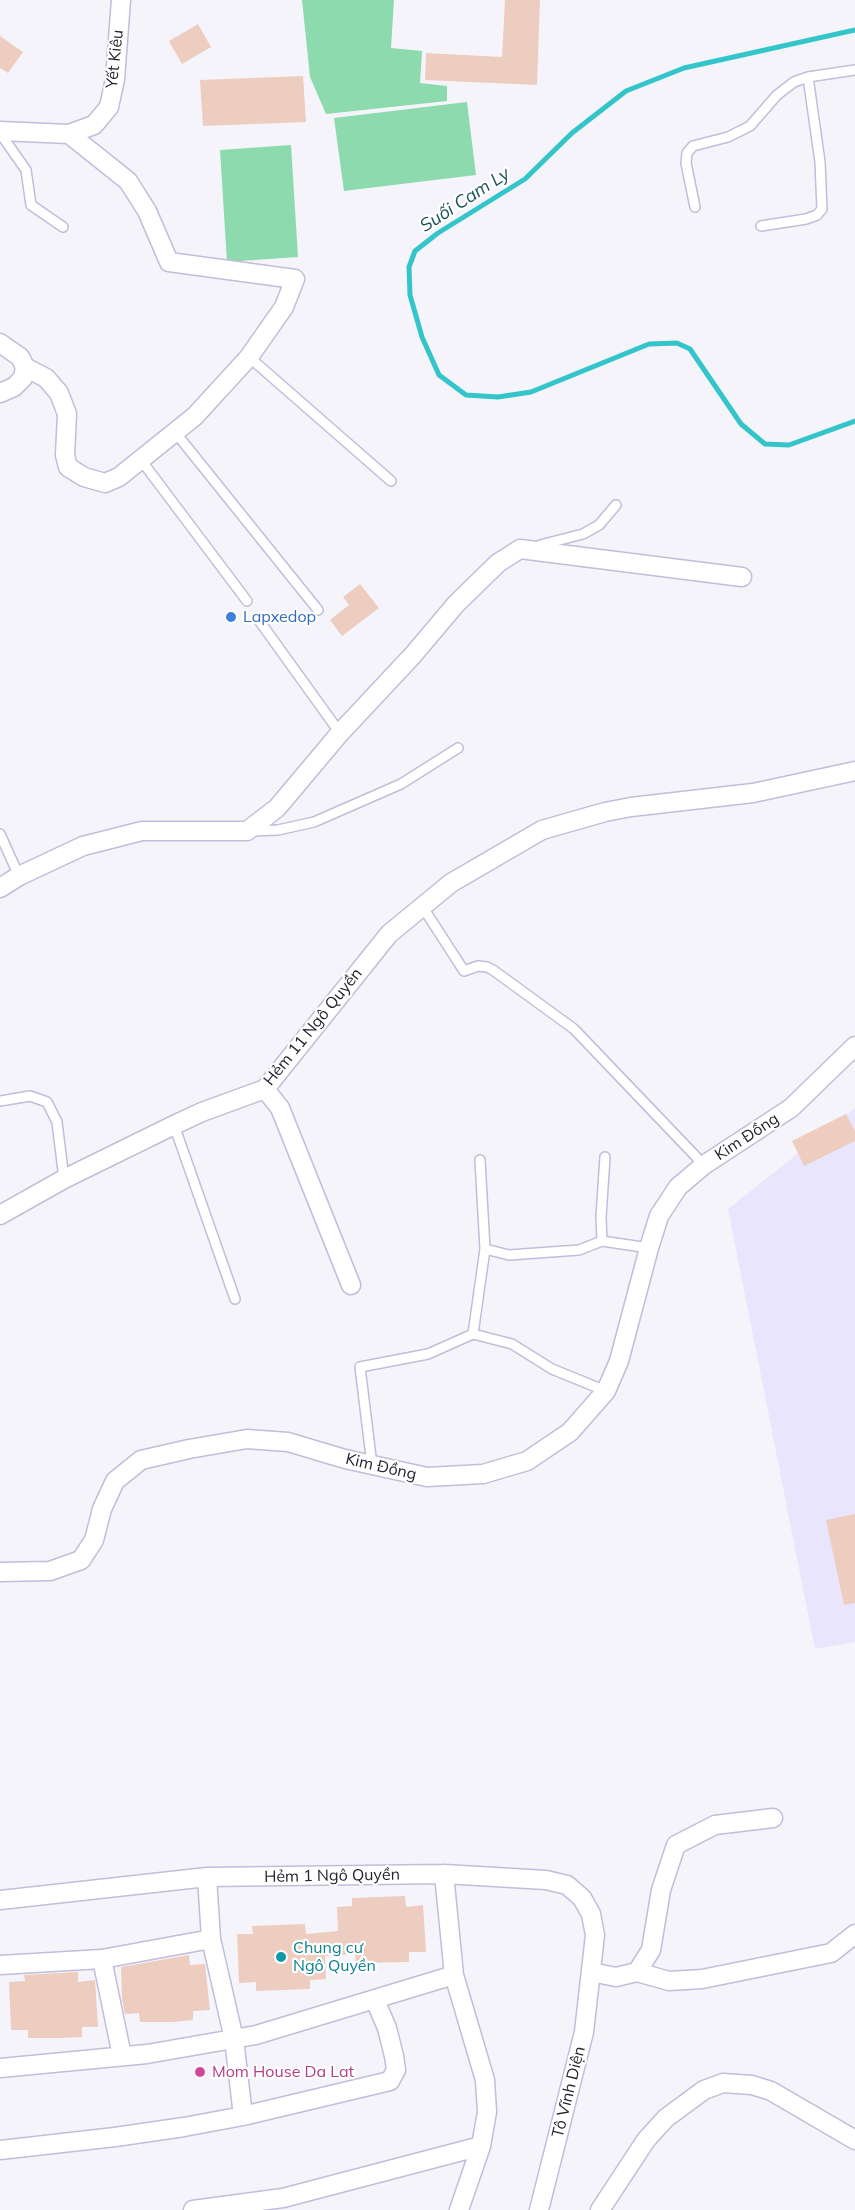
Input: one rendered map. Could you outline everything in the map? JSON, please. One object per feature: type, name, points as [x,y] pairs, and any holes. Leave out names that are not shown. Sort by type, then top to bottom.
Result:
[{"type":"street","name":"Yết Kiêu","points":[[0,132],[69,134],[94,125],[109,107],[115,79],[121,0]]},
{"type":"street","points":[[0,343],[20,357],[26,367],[45,378],[59,393],[67,414],[65,455],[68,467],[84,477],[105,483],[119,477],[195,416],[249,357],[284,307],[295,279],[169,262],[147,211],[128,181],[69,134]]},
{"type":"street","points":[[0,393],[14,387],[23,378],[26,367]]},
{"type":"street","points":[[0,888],[19,876],[83,846],[142,831],[247,831],[277,808],[456,604],[498,563],[520,549],[742,577]]},
{"type":"street","name":"Hẻm 11 Ngô Quyền","points":[[0,1215],[64,1179],[174,1125],[265,1089],[389,933],[451,883],[542,830],[605,812],[676,800],[753,793],[855,771]]},
{"type":"street","name":"Kim Đồng","points":[[0,1572],[50,1571],[81,1560],[94,1539],[102,1509],[115,1481],[141,1460],[189,1449],[247,1439],[288,1442],[427,1477],[483,1474],[527,1461],[570,1432],[606,1391],[619,1361],[659,1216],[678,1187],[704,1165],[791,1108],[855,1046]]},
{"type":"street","points":[[265,1089],[280,1108],[351,1285]]},
{"type":"street","points":[[637,1972],[651,1950],[661,1890],[676,1845],[715,1825],[773,1818]]},
{"type":"street","points":[[444,1874],[454,1975],[485,2080],[487,2112],[481,2146],[459,2210]]},
{"type":"street","name":"Hẻm 1 Ngô Quyền","points":[[0,1900],[207,1877],[444,1874],[546,1880],[567,1885],[582,1898],[591,1914],[596,1935],[591,1972]]},
{"type":"street","points":[[207,1877],[212,1939],[234,2039],[243,2116]]},
{"type":"street","points":[[591,1972],[616,1977],[637,1972],[669,1981],[702,1979],[831,1953],[855,1934]]},
{"type":"street","points":[[0,1965],[102,1959],[212,1939]]},
{"type":"street","points":[[102,1959],[122,2056]]},
{"type":"street","name":"Tô Vĩnh Diện","points":[[539,2210],[584,2032],[591,1972]]},
{"type":"street","points":[[0,2068],[122,2056],[256,2035],[454,1975]]},
{"type":"street","points":[[0,2150],[115,2137],[243,2116],[390,2081],[396,2070],[394,2056],[387,2028],[375,2000]]},
{"type":"street","points":[[600,2210],[646,2140],[666,2118],[704,2090],[723,2083],[745,2083],[771,2091],[855,2140]]},
{"type":"street","points":[[193,2210],[283,2198],[481,2146]]},
{"type":"lane","points":[[695,207],[686,163],[687,153],[693,146],[728,137],[750,126],[777,95],[794,82],[808,77],[855,70]]},
{"type":"lane","points":[[761,226],[806,219],[817,215],[822,208],[820,162],[808,77]]},
{"type":"lane","points":[[0,132],[26,170],[31,205],[63,226]]},
{"type":"lane","points":[[249,357],[392,481]]},
{"type":"lane","points":[[175,432],[318,610]]},
{"type":"lane","points":[[141,460],[247,601]]},
{"type":"lane","points":[[520,549],[582,534],[599,525],[616,505]]},
{"type":"lane","points":[[258,619],[340,734]]},
{"type":"lane","points":[[247,831],[278,830],[314,822],[401,784],[458,748]]},
{"type":"lane","points":[[0,834],[19,876]]},
{"type":"lane","points":[[422,906],[464,971],[478,966],[493,970],[574,1029],[704,1165]]},
{"type":"lane","points":[[0,1101],[30,1096],[47,1102],[57,1122],[64,1179]]},
{"type":"lane","points":[[174,1125],[235,1299]]},
{"type":"lane","points":[[602,1241],[601,1216],[605,1157]]},
{"type":"lane","points":[[473,1334],[485,1249],[480,1160]]},
{"type":"lane","points":[[485,1249],[509,1254],[579,1250],[602,1241],[649,1248]]},
{"type":"lane","points":[[372,1465],[360,1367],[428,1354],[473,1334],[512,1344],[552,1369],[606,1391]]},
{"type":"shaded area","points":[[855,1108],[855,1642],[815,1649],[728,1209]]},
{"type":"green space","points":[[302,0],[394,0],[391,48],[422,51],[420,83],[447,86],[447,101],[326,114],[310,77]]},
{"type":"green space","points":[[467,102],[476,175],[344,191],[334,118]]},
{"type":"green space","points":[[291,145],[298,257],[227,262],[220,150]]},
{"type":"building","points":[[505,0],[540,0],[537,85],[425,80],[426,53],[502,57]]},
{"type":"building","points":[[198,24],[211,47],[182,64],[169,41]]},
{"type":"building","points":[[0,36],[23,52],[8,73],[0,68]]},
{"type":"building","points":[[303,76],[306,122],[203,126],[200,80]]},
{"type":"building","points":[[360,584],[379,608],[342,636],[330,620],[349,605],[343,597]]},
{"type":"building","points":[[846,1114],[855,1131],[855,1141],[804,1166],[792,1141]]},
{"type":"building","points":[[855,1514],[855,1603],[844,1605],[826,1520]]},
{"type":"building","points":[[405,1896],[406,1907],[423,1905],[426,1952],[409,1952],[409,1962],[356,1963],[355,1954],[325,1956],[326,1979],[310,1980],[310,1989],[256,1991],[256,1982],[239,1983],[237,1934],[253,1934],[252,1926],[305,1924],[306,1934],[338,1931],[337,1907],[352,1906],[352,1898]]},
{"type":"building","points":[[189,1955],[190,1965],[205,1964],[210,2010],[193,2011],[193,2020],[172,2022],[140,2022],[139,2013],[125,2014],[122,2000],[121,1967]]},
{"type":"building","points":[[78,1972],[78,1982],[95,1980],[98,2027],[82,2027],[82,2037],[61,2038],[28,2038],[28,2030],[11,2030],[9,1982],[25,1981],[24,1975]]},
{"type":"waterway","name":"Suối Cam Ly","points":[[855,30],[684,68],[626,91],[572,133],[525,179],[438,233],[415,251],[409,267],[410,295],[422,337],[439,375],[466,395],[498,397],[531,392],[649,344],[677,343],[690,349],[741,424],[765,444],[789,445],[855,421]]},
{"type":"place","name":"Lapxedop","points":[[231,617]]},
{"type":"place","name":"Chung cư Ngô Quyền","points":[[281,1957]]},
{"type":"place","name":"Mom House Da Lat","points":[[200,2072]]}]
